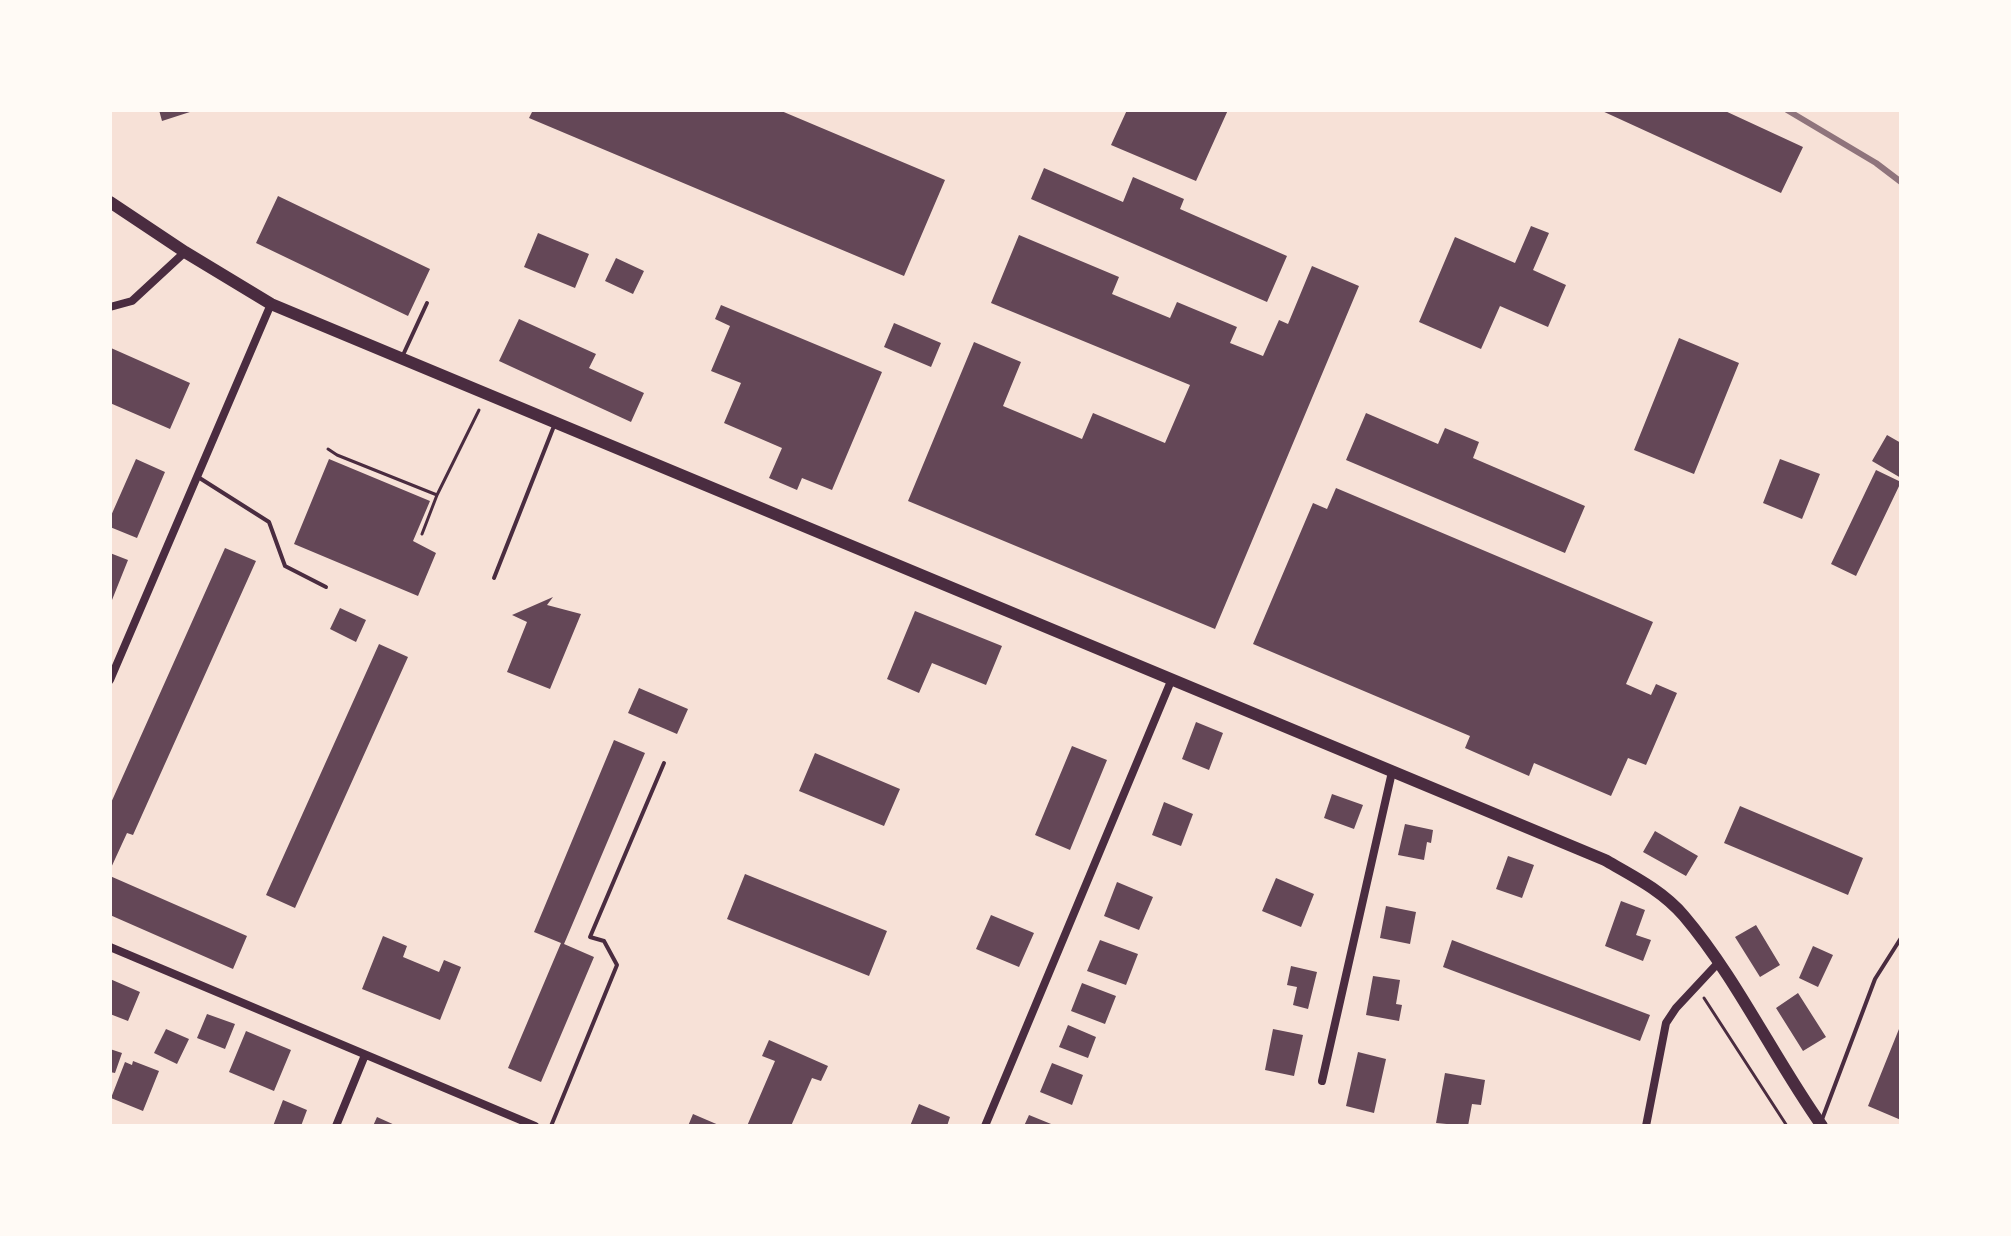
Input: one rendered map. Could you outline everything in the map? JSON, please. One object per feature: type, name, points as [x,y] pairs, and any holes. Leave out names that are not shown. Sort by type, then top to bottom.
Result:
[{"type":"main road","points":[[110,202],[271,304],[1605,860],[1652,887],[1684,916],[1718,963],[1821,1125]]},
{"type":"street","points":[[110,307],[132,301],[185,252]]},
{"type":"street","points":[[110,680],[271,304]]},
{"type":"street","points":[[985,1126],[1171,681]]},
{"type":"street","points":[[1322,1081],[1392,772]]},
{"type":"street","points":[[110,947],[535,1126]]},
{"type":"street","points":[[1646,1126],[1666,1023],[1718,963]]},
{"type":"street","points":[[336,1126],[365,1055]]},
{"type":"lane","points":[[401,359],[427,303]]},
{"type":"lane","points":[[494,578],[554,423]]},
{"type":"lane","points":[[198,477],[269,522],[285,566],[326,587]]},
{"type":"lane","points":[[551,1126],[617,965],[604,941],[590,937],[664,763]]},
{"type":"lane","points":[[1821,1125],[1875,979],[1901,938]]},
{"type":"path","points":[[422,534],[437,495],[479,410]]},
{"type":"path","points":[[328,449],[437,495]]},
{"type":"path","points":[[1696,985],[1787,1126]]},
{"type":"building","points":[[159,110],[193,110],[193,111],[162,121]]},
{"type":"building","points":[[533,110],[779,110],[945,180],[904,276],[529,118]]},
{"type":"building","points":[[1127,110],[1228,110],[1196,181],[1111,145]]},
{"type":"building","points":[[1600,110],[1723,110],[1803,147],[1781,193]]},
{"type":"building","points":[[1044,168],[1123,202],[1133,177],[1184,199],[1180,209],[1287,256],[1267,302],[1031,199]]},
{"type":"building","points":[[278,196],[430,269],[408,316],[256,243]]},
{"type":"building","points":[[1531,226],[1549,233],[1533,270],[1566,285],[1548,327],[1500,306],[1481,349],[1419,322],[1455,237],[1515,263]]},
{"type":"building","points":[[538,233],[589,254],[575,288],[524,267]]},
{"type":"building","points":[[1019,235],[1119,277],[1112,294],[1170,318],[1177,302],[1237,327],[1230,343],[1263,356],[1279,320],[1288,324],[1312,266],[1359,286],[1215,629],[908,501],[974,342],[1021,362],[1003,406],[1082,439],[1093,413],[1165,443],[1190,385],[991,303]]},
{"type":"building","points":[[616,258],[644,271],[633,294],[605,281]]},
{"type":"building","points":[[721,305],[882,372],[832,490],[802,478],[797,490],[769,478],[782,448],[724,423],[741,383],[711,371],[730,326],[715,319]]},
{"type":"building","points":[[519,319],[596,354],[589,368],[644,393],[631,422],[499,361]]},
{"type":"building","points":[[894,323],[941,343],[931,367],[884,347]]},
{"type":"building","points":[[1679,338],[1739,363],[1694,474],[1634,450]]},
{"type":"building","points":[[111,348],[190,383],[170,429],[110,403]]},
{"type":"building","points":[[1366,413],[1438,444],[1445,428],[1479,442],[1473,458],[1585,506],[1565,553],[1346,460]]},
{"type":"building","points":[[1887,435],[1901,443],[1901,478],[1872,461]]},
{"type":"building","points":[[136,459],[165,472],[137,538],[110,527],[110,518]]},
{"type":"building","points":[[329,459],[430,501],[413,541],[436,553],[418,596],[294,544]]},
{"type":"building","points":[[1780,459],[1820,474],[1802,519],[1763,503]]},
{"type":"building","points":[[1876,470],[1901,482],[1856,576],[1831,564]]},
{"type":"building","points":[[1336,488],[1653,622],[1626,684],[1651,695],[1656,684],[1677,693],[1646,765],[1628,758],[1611,796],[1534,763],[1529,776],[1465,748],[1470,736],[1253,644],[1313,503],[1327,509]]},
{"type":"building","points":[[225,548],[256,561],[133,835],[127,833],[110,870],[110,805]]},
{"type":"building","points":[[110,553],[128,560],[110,605]]},
{"type":"building","points":[[553,597],[547,605],[581,614],[550,689],[507,672],[527,622],[512,615]]},
{"type":"building","points":[[340,608],[366,620],[356,642],[330,629]]},
{"type":"building","points":[[915,611],[1002,646],[986,685],[932,663],[919,693],[887,679]]},
{"type":"building","points":[[379,644],[408,657],[295,908],[266,895]]},
{"type":"building","points":[[639,688],[688,709],[677,734],[628,713]]},
{"type":"building","points":[[1196,722],[1223,733],[1209,770],[1182,759]]},
{"type":"building","points":[[614,740],[645,753],[564,944],[594,957],[541,1082],[508,1068],[561,943],[534,932]]},
{"type":"building","points":[[1072,746],[1107,760],[1070,850],[1035,835]]},
{"type":"building","points":[[815,753],[900,789],[884,826],[799,791]]},
{"type":"building","points":[[1332,794],[1363,805],[1354,829],[1324,818]]},
{"type":"building","points":[[1164,802],[1193,814],[1181,846],[1152,835]]},
{"type":"building","points":[[1740,806],[1863,858],[1848,895],[1724,843]]},
{"type":"building","points":[[1405,824],[1433,830],[1424,860],[1398,855]]},
{"type":"building","points":[[1655,831],[1698,856],[1686,876],[1643,852]]},
{"type":"building","points":[[1508,856],[1534,865],[1522,898],[1496,889]]},
{"type":"building","points":[[745,874],[887,931],[869,976],[727,919]]},
{"type":"building","points":[[110,876],[247,936],[233,969],[110,915]]},
{"type":"building","points":[[1276,878],[1314,894],[1301,927],[1262,911]]},
{"type":"building","points":[[1117,882],[1153,897],[1139,930],[1104,916]]},
{"type":"building","points":[[1621,901],[1645,910],[1636,935],[1651,940],[1643,961],[1605,946]]},
{"type":"building","points":[[1386,906],[1416,912],[1410,944],[1380,938]]},
{"type":"building","points":[[991,915],[1034,933],[1019,967],[976,949]]},
{"type":"building","points":[[1756,925],[1780,965],[1760,977],[1735,937]]},
{"type":"building","points":[[383,936],[407,946],[403,957],[439,972],[444,960],[461,967],[440,1020],[362,989]]},
{"type":"building","points":[[1100,940],[1138,954],[1126,985],[1087,971]]},
{"type":"building","points":[[1452,940],[1650,1015],[1640,1041],[1443,967]]},
{"type":"building","points":[[1813,946],[1833,955],[1818,987],[1799,978]]},
{"type":"building","points":[[1291,966],[1317,972],[1308,1009],[1293,1005],[1297,987],[1287,985]]},
{"type":"building","points":[[1373,976],[1400,980],[1396,1004],[1402,1005],[1399,1021],[1366,1015]]},
{"type":"building","points":[[110,979],[140,992],[128,1021],[110,1014]]},
{"type":"building","points":[[1082,983],[1116,996],[1105,1024],[1071,1011]]},
{"type":"building","points":[[1798,993],[1826,1037],[1803,1051],[1776,1008]]},
{"type":"building","points":[[207,1014],[235,1024],[225,1049],[197,1038]]},
{"type":"building","points":[[1901,1024],[1901,1120],[1868,1106]]},
{"type":"building","points":[[1068,1025],[1096,1037],[1088,1058],[1059,1047]]},
{"type":"building","points":[[166,1029],[189,1039],[177,1064],[154,1053]]},
{"type":"building","points":[[1273,1029],[1303,1035],[1294,1076],[1265,1070]]},
{"type":"building","points":[[246,1031],[291,1050],[274,1091],[229,1072]]},
{"type":"building","points":[[769,1040],[828,1066],[821,1081],[812,1078],[791,1126],[747,1126],[775,1061],[762,1056]]},
{"type":"building","points":[[110,1049],[122,1053],[115,1073],[110,1072]]},
{"type":"building","points":[[1358,1052],[1386,1059],[1374,1113],[1346,1106]]},
{"type":"building","points":[[133,1061],[159,1071],[143,1111],[111,1098],[125,1062],[132,1065]]},
{"type":"building","points":[[1052,1063],[1083,1075],[1072,1105],[1040,1092]]},
{"type":"building","points":[[1445,1073],[1485,1080],[1481,1105],[1472,1104],[1468,1126],[1436,1123]]},
{"type":"building","points":[[283,1100],[307,1110],[301,1126],[273,1126]]},
{"type":"building","points":[[919,1104],[950,1117],[947,1126],[910,1126]]},
{"type":"building","points":[[693,1114],[721,1126],[688,1126]]},
{"type":"building","points":[[1029,1115],[1056,1126],[1024,1126]]},
{"type":"building","points":[[377,1117],[397,1126],[373,1126]]},
{"type":"railway","points":[[1787,110],[1876,163],[1901,182]]}]
